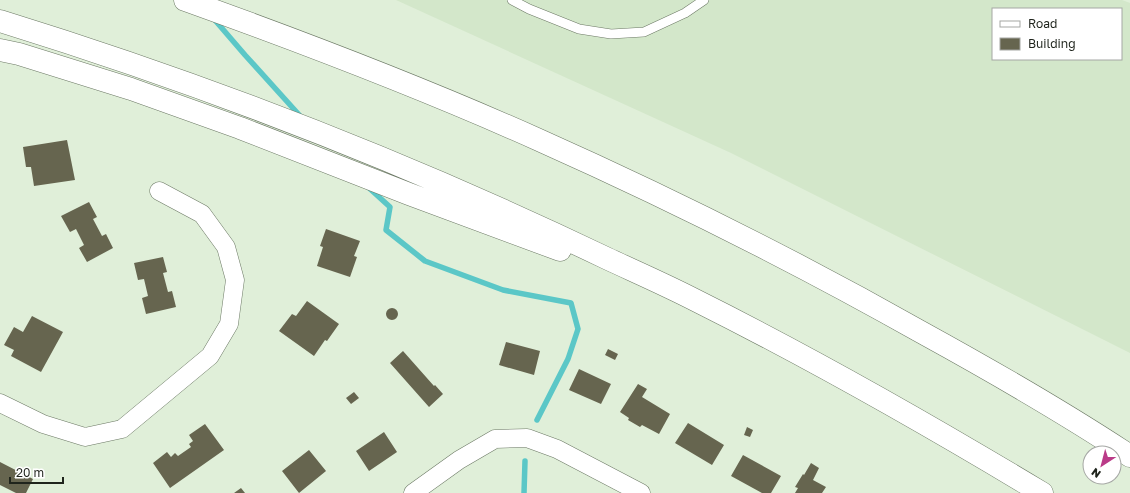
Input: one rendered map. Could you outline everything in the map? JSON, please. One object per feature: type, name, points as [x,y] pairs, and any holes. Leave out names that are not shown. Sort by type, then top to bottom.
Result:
[{"type":"highway","points":[[185,0],[376,71],[458,104],[655,193],[842,287],[965,356],[1130,456]]},
{"type":"highway","points":[[0,21],[162,74],[409,169],[528,220],[693,299],[798,353],[904,411],[1042,493]]},
{"type":"highway","points":[[0,50],[19,54],[131,89],[240,128],[409,194],[693,299]]},
{"type":"street","points":[[0,403],[43,424],[85,437],[122,429],[210,356],[229,324],[235,280],[226,247],[202,214],[158,191]]},
{"type":"street","points":[[413,493],[458,460],[495,439],[527,438],[557,449],[641,493]]},
{"type":"lane","points":[[512,0],[529,9],[579,29],[611,34],[644,32],[685,13],[704,0]]},
{"type":"shaded area","points":[[396,0],[1122,0],[1130,3],[1130,353],[731,153]]},
{"type":"building","points":[[67,140],[75,180],[34,186],[31,167],[26,167],[23,147]]},
{"type":"building","points":[[89,202],[97,217],[93,219],[102,236],[106,234],[113,248],[87,262],[79,248],[84,245],[76,229],[70,232],[61,216]]},
{"type":"building","points":[[326,229],[360,241],[354,256],[357,257],[350,277],[317,266],[323,247],[320,246]]},
{"type":"building","points":[[163,257],[167,272],[163,273],[168,292],[172,291],[176,307],[146,314],[142,298],[148,296],[144,279],[138,280],[134,263]]},
{"type":"building","points":[[307,301],[339,324],[314,356],[279,331],[292,314],[296,316]]},
{"type":"building","points":[[392,308],[396,310],[398,314],[396,318],[392,320],[388,318],[386,314],[388,310]]},
{"type":"building","points":[[32,316],[63,332],[41,372],[11,356],[14,350],[4,345],[14,327],[23,332]]},
{"type":"building","points":[[506,342],[540,351],[534,375],[499,365]]},
{"type":"building","points":[[608,349],[618,354],[615,360],[605,355]]},
{"type":"building","points":[[403,351],[443,394],[429,407],[390,363]]},
{"type":"building","points":[[579,369],[611,384],[601,404],[569,390]]},
{"type":"building","points":[[638,384],[647,389],[642,397],[670,414],[659,434],[642,425],[640,427],[628,420],[629,418],[620,412]]},
{"type":"building","points":[[354,392],[359,398],[351,404],[346,398]]},
{"type":"building","points":[[688,423],[724,445],[712,465],[675,443]]},
{"type":"building","points":[[205,424],[224,450],[170,488],[153,463],[167,452],[171,457],[175,453],[178,456],[191,447],[189,444],[193,441],[189,435]]},
{"type":"building","points":[[747,427],[753,430],[750,437],[744,435]]},
{"type":"building","points":[[384,432],[397,452],[369,471],[356,451]]},
{"type":"building","points":[[309,450],[326,471],[299,493],[282,471]]},
{"type":"building","points":[[743,455],[781,476],[771,493],[762,493],[731,476]]},
{"type":"building","points":[[0,462],[33,479],[26,493],[16,493],[0,485]]},
{"type":"building","points":[[811,463],[819,468],[813,480],[826,487],[822,493],[795,493],[798,488],[795,487]]},
{"type":"building","points":[[241,488],[245,493],[234,493]]},
{"type":"waterway","points":[[214,19],[301,117]]},
{"type":"waterway","points":[[368,187],[390,207],[386,230],[425,261],[503,290],[571,303],[578,329],[568,359],[537,420]]},
{"type":"waterway","points":[[524,493],[525,461]]}]
